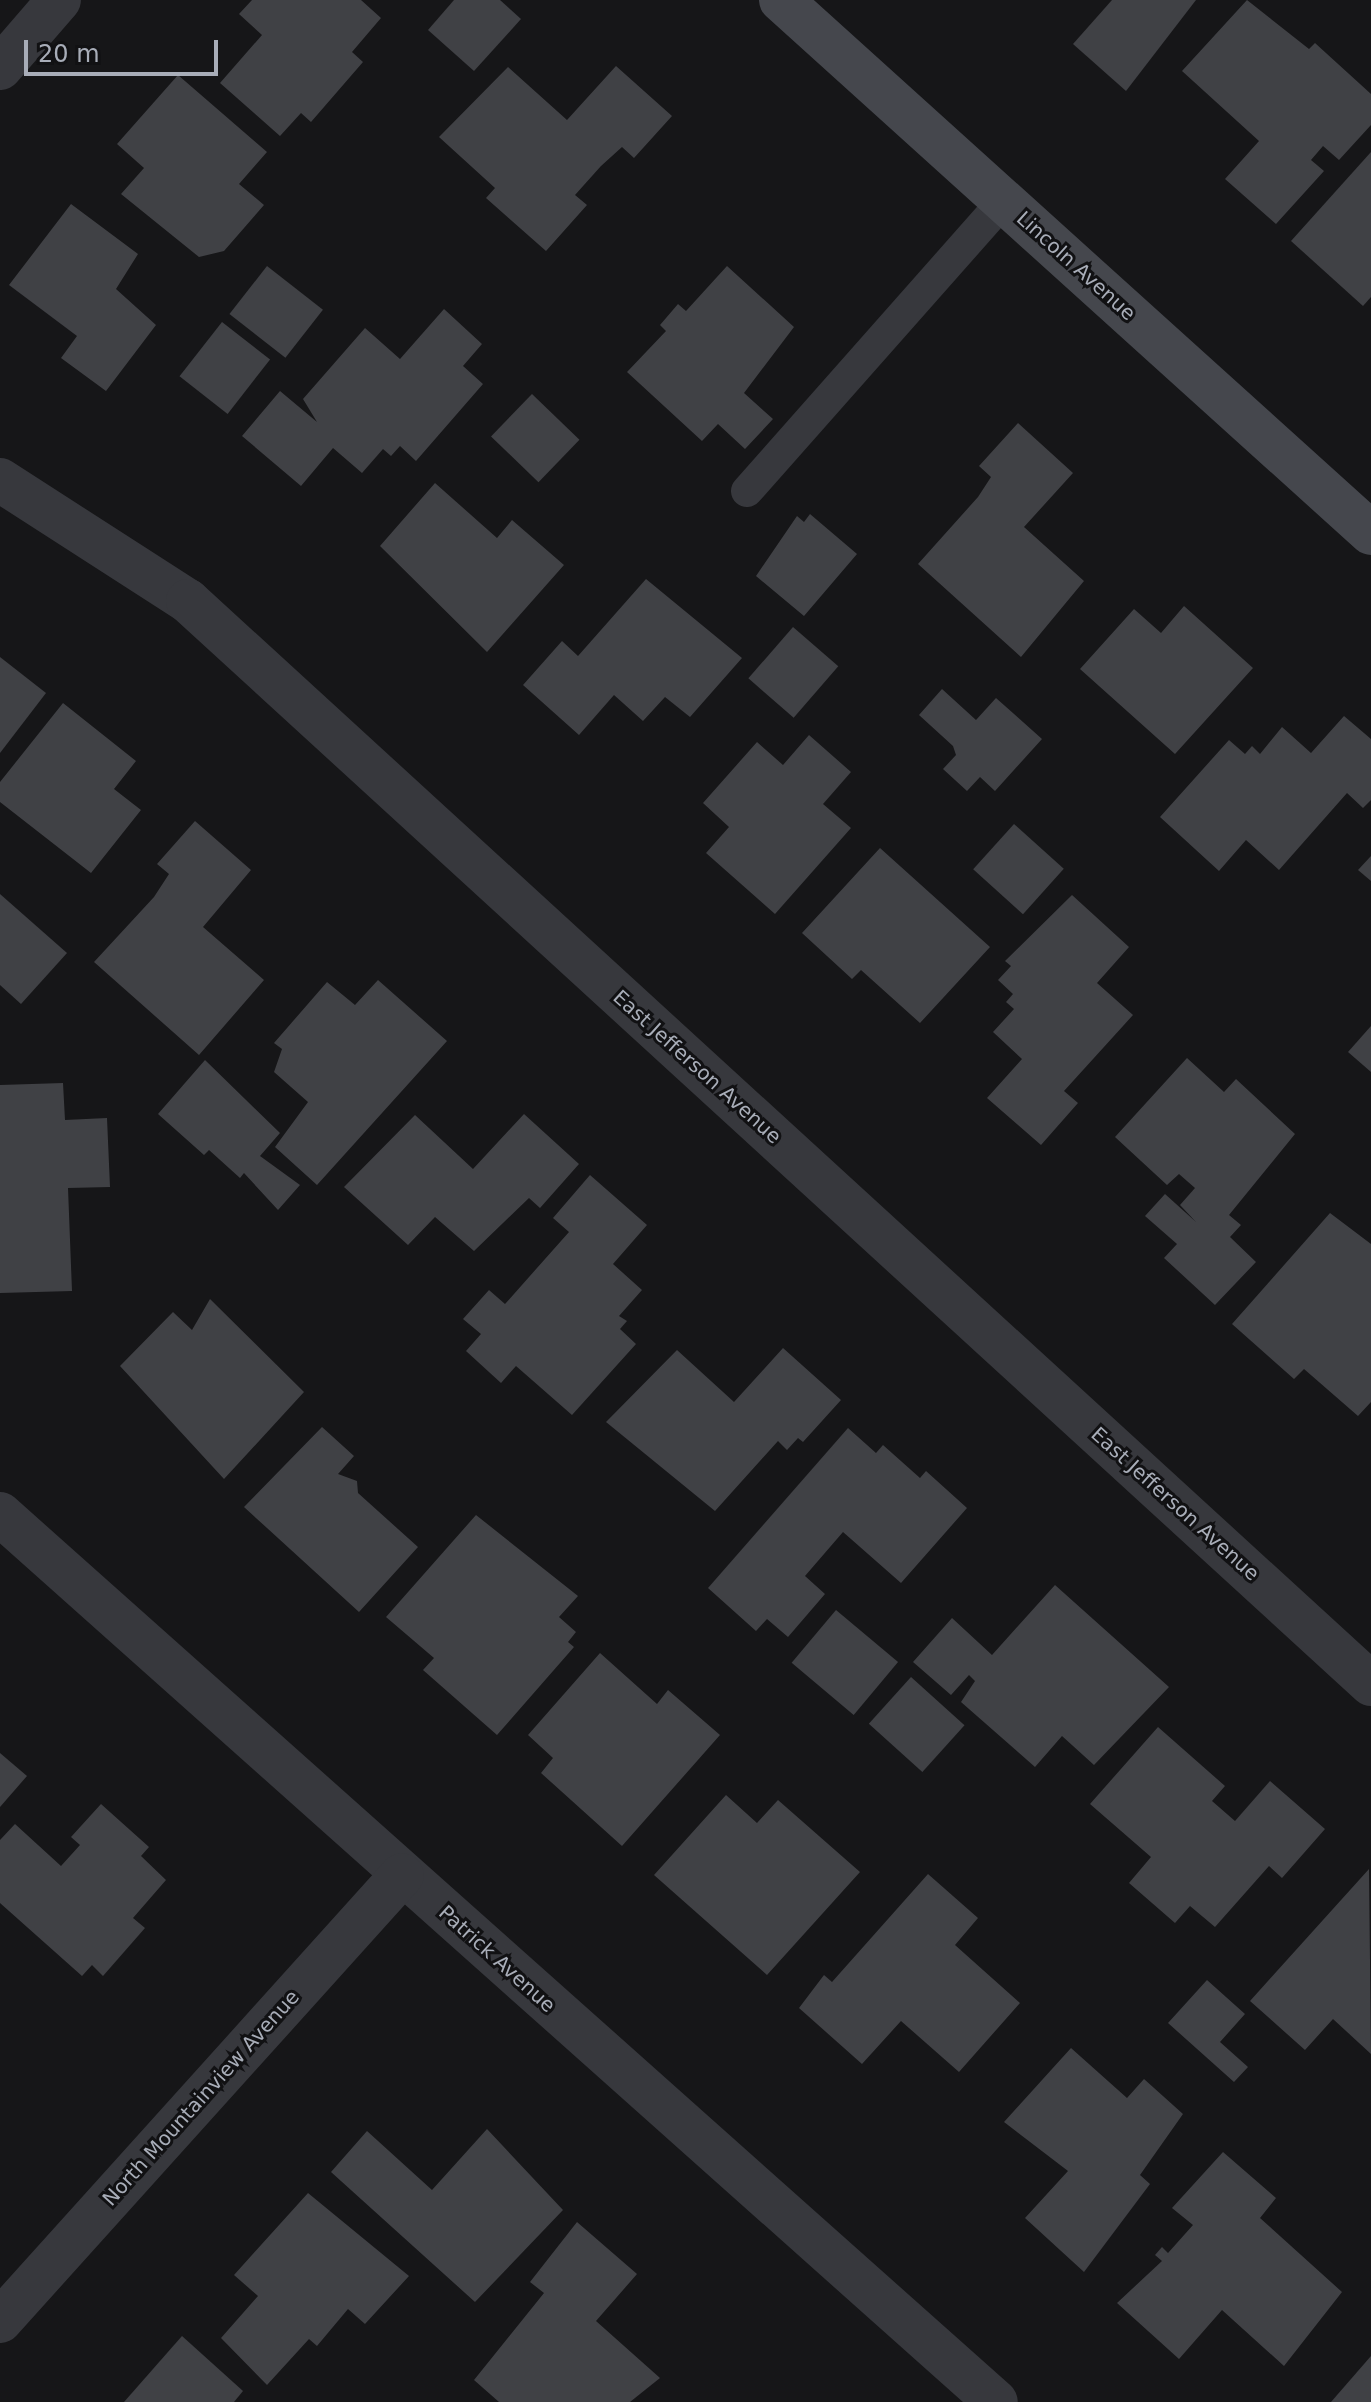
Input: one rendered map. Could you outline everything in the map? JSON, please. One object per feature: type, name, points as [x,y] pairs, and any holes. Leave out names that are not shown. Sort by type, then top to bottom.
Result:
[{"type":"street","points":[[0,68],[59,0]]},
{"type":"street","name":"Lincoln Avenue","points":[[781,0],[1371,533]]},
{"type":"street","name":"East Jefferson Avenue","points":[[0,480],[188,601],[1371,1684]]},
{"type":"street","name":"Patrick Avenue","points":[[0,1514],[996,2402]]},
{"type":"street","name":"North Mountainview Avenue","points":[[0,2321],[402,1875]]},
{"type":"lane","points":[[747,491],[1004,201]]},
{"type":"building","points":[[252,0],[361,0],[381,18],[352,52],[363,62],[311,122],[301,113],[280,136],[220,83],[262,35],[239,14]]},
{"type":"building","points":[[454,0],[500,0],[521,19],[474,71],[428,30]]},
{"type":"building","points":[[1112,0],[1196,0],[1126,91],[1073,44]]},
{"type":"building","points":[[1247,0],[1309,49],[1315,43],[1371,94],[1371,125],[1339,160],[1323,146],[1311,160],[1324,171],[1276,224],[1225,179],[1259,141],[1182,71]]},
{"type":"building","points":[[616,66],[672,116],[634,158],[622,147],[601,166],[575,195],[587,205],[546,251],[486,198],[495,188],[439,137],[508,67],[567,120]]},
{"type":"building","points":[[178,75],[267,152],[239,184],[264,205],[224,251],[199,257],[121,194],[144,168],[117,144]]},
{"type":"building","points":[[1371,152],[1371,297],[1363,306],[1291,241]]},
{"type":"building","points":[[71,204],[138,254],[116,289],[156,325],[106,391],[61,358],[77,336],[9,285]]},
{"type":"building","points":[[267,266],[323,310],[285,358],[229,314]]},
{"type":"building","points":[[727,266],[794,327],[744,393],[773,419],[745,449],[718,424],[702,441],[627,372],[666,331],[660,325],[678,304],[686,311]]},
{"type":"building","points":[[444,309],[482,344],[463,366],[483,384],[416,461],[400,446],[391,456],[383,449],[362,473],[333,448],[301,486],[242,436],[280,391],[317,422],[303,399],[365,328],[400,359]]},
{"type":"building","points":[[222,322],[270,360],[228,414],[180,376]]},
{"type":"building","points":[[532,394],[579,440],[538,482],[491,436]]},
{"type":"building","points":[[1018,423],[1073,473],[1024,527],[1084,581],[1021,657],[918,564],[978,497],[991,477],[979,466]]},
{"type":"building","points":[[435,483],[497,538],[512,520],[564,565],[487,652],[380,546]]},
{"type":"building","points":[[810,514],[857,554],[804,616],[756,576],[797,516],[804,522]]},
{"type":"building","points":[[646,579],[742,658],[690,717],[665,697],[643,721],[614,695],[579,735],[523,685],[562,641],[578,656]]},
{"type":"building","points":[[1184,606],[1253,668],[1175,754],[1080,669],[1134,609],[1161,633]]},
{"type":"building","points":[[793,627],[838,666],[794,718],[748,678]]},
{"type":"building","points":[[0,657],[46,693],[0,753]]},
{"type":"building","points":[[942,689],[976,720],[996,698],[1042,739],[995,791],[980,777],[967,791],[943,769],[956,755],[953,746],[919,715]]},
{"type":"building","points":[[63,703],[136,761],[114,789],[141,810],[91,873],[0,802],[0,782]]},
{"type":"building","points":[[1344,716],[1371,739],[1371,800],[1363,808],[1347,793],[1279,870],[1246,840],[1219,871],[1160,817],[1229,740],[1245,754],[1252,746],[1260,754],[1282,727],[1311,753]]},
{"type":"building","points":[[809,735],[851,772],[823,804],[851,828],[775,914],[706,853],[729,827],[703,803],[757,742],[783,765]]},
{"type":"building","points":[[195,821],[251,870],[203,927],[264,980],[199,1055],[94,962],[154,897],[169,874],[157,864]]},
{"type":"building","points":[[1014,824],[1064,869],[1023,914],[973,869]]},
{"type":"building","points":[[880,848],[990,947],[920,1023],[861,970],[852,979],[802,933]]},
{"type":"building","points":[[1371,856],[1371,881],[1358,870]]},
{"type":"building","points":[[0,894],[67,953],[21,1004],[0,985]]},
{"type":"building","points":[[1072,895],[1129,947],[1097,983],[1133,1015],[1064,1091],[1078,1103],[1041,1145],[987,1098],[1022,1059],[993,1032],[1014,1009],[1006,1002],[1013,994],[998,980],[1011,966],[1005,961]]},
{"type":"building","points":[[378,980],[447,1041],[317,1185],[275,1147],[308,1102],[274,1072],[282,1049],[274,1043],[327,982],[355,1005]]},
{"type":"building","points":[[1371,1026],[1371,1072],[1348,1052]]},
{"type":"building","points":[[1187,1058],[1224,1092],[1236,1079],[1295,1134],[1229,1215],[1241,1225],[1230,1237],[1256,1262],[1215,1305],[1164,1258],[1177,1244],[1145,1216],[1165,1194],[1196,1222],[1180,1205],[1195,1188],[1179,1174],[1167,1185],[1115,1137]]},
{"type":"building","points":[[205,1060],[280,1133],[260,1156],[300,1185],[278,1210],[244,1173],[240,1178],[209,1150],[204,1155],[158,1114]]},
{"type":"building","points":[[63,1083],[65,1120],[107,1118],[110,1187],[68,1188],[72,1291],[0,1293],[0,1085]]},
{"type":"building","points":[[524,1114],[579,1164],[540,1208],[529,1198],[474,1251],[435,1217],[408,1245],[344,1187],[415,1115],[473,1169]]},
{"type":"building","points":[[590,1175],[647,1225],[613,1264],[642,1290],[619,1316],[627,1321],[620,1329],[636,1344],[572,1415],[516,1366],[501,1383],[466,1351],[481,1334],[463,1319],[489,1290],[505,1304],[569,1232],[553,1218]]},
{"type":"building","points":[[1330,1213],[1371,1244],[1371,1402],[1358,1416],[1304,1369],[1294,1379],[1232,1324]]},
{"type":"building","points":[[210,1299],[304,1392],[224,1479],[120,1366],[173,1312],[192,1330]]},
{"type":"building","points":[[783,1348],[841,1400],[803,1442],[798,1438],[787,1450],[778,1441],[715,1511],[606,1422],[677,1350],[734,1402]]},
{"type":"building","points":[[322,1427],[354,1456],[338,1474],[357,1481],[358,1493],[418,1547],[359,1612],[244,1507]]},
{"type":"building","points":[[848,1428],[876,1453],[883,1445],[920,1478],[926,1471],[967,1508],[901,1583],[843,1532],[805,1576],[825,1594],[788,1637],[767,1619],[756,1631],[708,1588]]},
{"type":"building","points":[[476,1515],[578,1596],[559,1617],[576,1632],[568,1642],[574,1647],[497,1735],[423,1670],[434,1658],[386,1617]]},
{"type":"building","points":[[1055,1585],[1169,1687],[1094,1765],[1062,1736],[1035,1767],[961,1702],[975,1681],[969,1675],[951,1695],[913,1662],[952,1618],[992,1655]]},
{"type":"building","points":[[836,1610],[898,1662],[854,1715],[792,1663]]},
{"type":"building","points":[[600,1653],[657,1704],[668,1690],[720,1735],[622,1846],[541,1773],[553,1758],[528,1735]]},
{"type":"building","points":[[911,1677],[965,1725],[922,1772],[869,1724]]},
{"type":"building","points":[[1158,1727],[1225,1786],[1212,1801],[1235,1821],[1270,1781],[1325,1829],[1282,1878],[1269,1866],[1215,1927],[1190,1906],[1175,1923],[1129,1883],[1151,1857],[1090,1804]]},
{"type":"building","points":[[0,1753],[27,1776],[0,1807]]},
{"type":"building","points":[[726,1795],[757,1823],[778,1800],[860,1872],[767,1975],[654,1875]]},
{"type":"building","points":[[101,1804],[149,1847],[141,1856],[166,1880],[133,1918],[145,1928],[103,1976],[92,1965],[82,1976],[0,1903],[0,1840],[15,1824],[61,1866],[80,1845],[71,1837]]},
{"type":"building","points":[[1369,1869],[1371,2054],[1333,2019],[1305,2050],[1250,2001]]},
{"type":"building","points":[[928,1874],[978,1918],[955,1945],[1020,2003],[959,2072],[901,2021],[862,2064],[799,2008],[824,1975],[832,1982]]},
{"type":"building","points":[[1207,1980],[1245,2014],[1220,2042],[1248,2067],[1234,2082],[1168,2023]]},
{"type":"building","points":[[1071,2048],[1127,2098],[1144,2079],[1183,2114],[1140,2175],[1150,2184],[1084,2272],[1025,2218],[1068,2171],[1004,2122]]},
{"type":"building","points":[[487,2129],[563,2210],[475,2302],[331,2172],[367,2131],[432,2190]]},
{"type":"building","points":[[1223,2152],[1276,2198],[1260,2218],[1342,2292],[1284,2366],[1222,2310],[1179,2359],[1117,2303],[1162,2261],[1155,2255],[1162,2247],[1168,2253],[1193,2225],[1172,2208]]},
{"type":"building","points":[[308,2193],[409,2276],[365,2324],[348,2309],[317,2346],[309,2339],[267,2385],[221,2338],[258,2296],[234,2275]]},
{"type":"building","points":[[577,2222],[637,2274],[596,2321],[660,2378],[630,2402],[499,2402],[474,2380],[544,2293],[530,2282]]},
{"type":"building","points":[[182,2336],[243,2391],[234,2402],[124,2402]]},
{"type":"building","points":[[1371,2356],[1371,2402],[1331,2402]]}]
